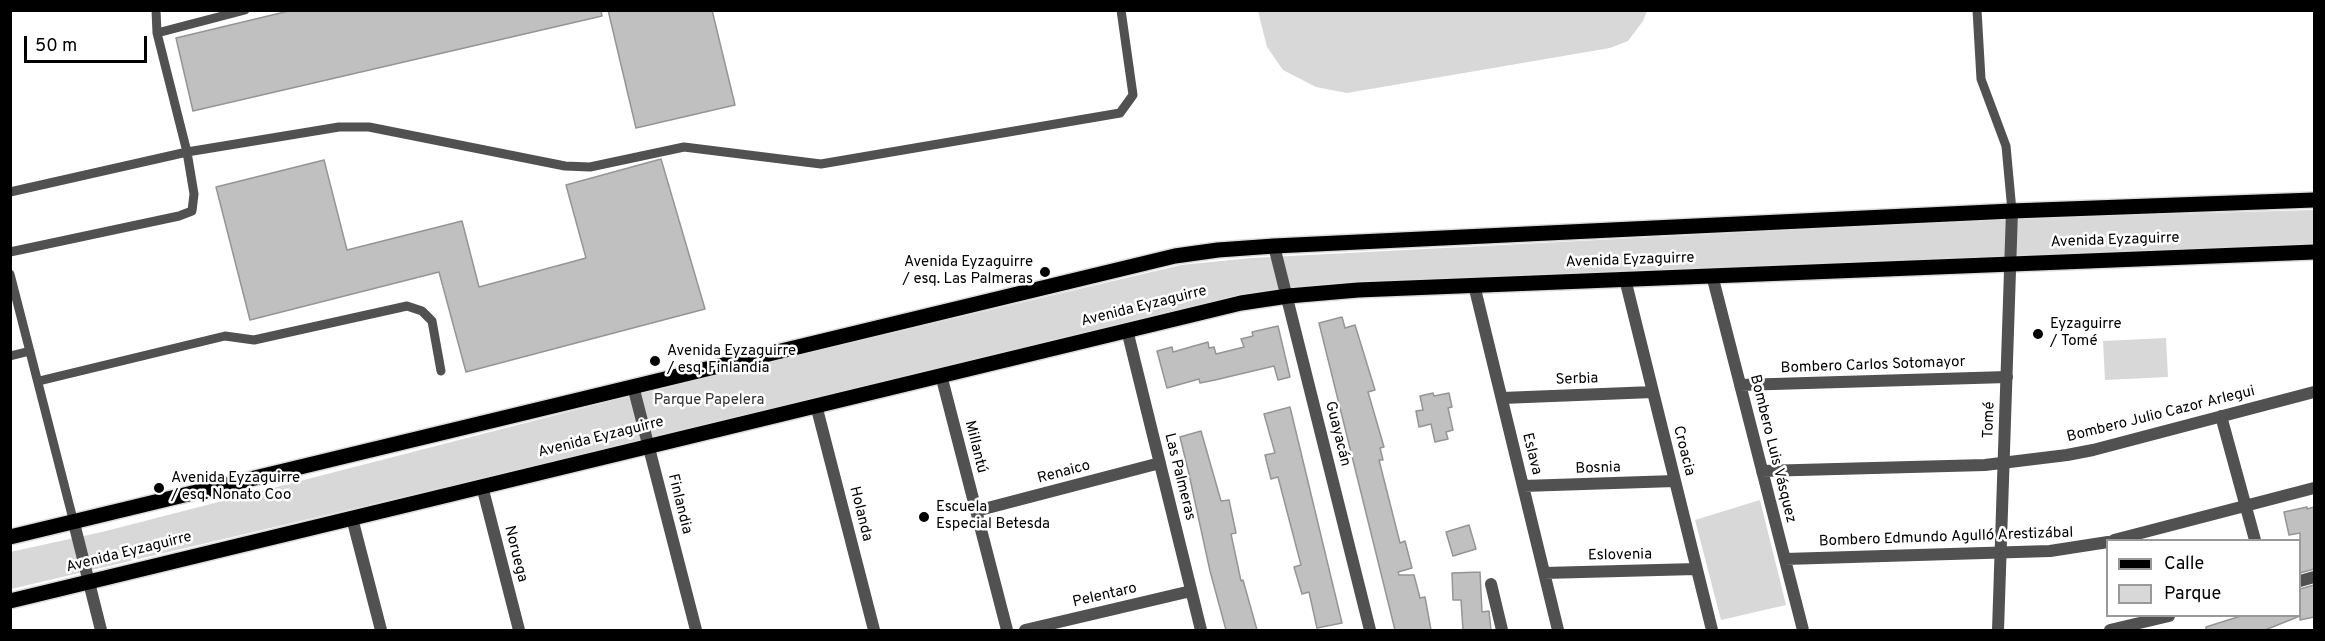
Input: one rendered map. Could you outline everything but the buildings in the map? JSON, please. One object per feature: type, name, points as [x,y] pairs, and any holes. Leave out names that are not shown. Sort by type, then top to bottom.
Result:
[{"type":"main road","name":"Avenida Eyzaguirre","points":[[10,537],[1175,256],[1274,246],[2012,211],[2314,200]]},
{"type":"main road","name":"Avenida Eyzaguirre","points":[[10,601],[1212,309],[1288,296],[1358,290],[1474,285],[2314,252]]},
{"type":"street","name":"Tomé","points":[[1998,630],[2012,211]]},
{"type":"street","name":"Guayacán","points":[[1274,246],[1370,630]]},
{"type":"street","name":"Bombero Luis Vásquez","points":[[1712,275],[1803,630]]},
{"type":"street","name":"Croacia","points":[[1625,279],[1712,630]]},
{"type":"street","name":"Eslava","points":[[1474,285],[1558,630]]},
{"type":"street","name":"Las Palmeras","points":[[1127,330],[1201,630]]},
{"type":"street","name":"Millantú","points":[[941,375],[1007,630]]},
{"type":"street","name":"Bombero Carlos Sotomayor","points":[[1740,385],[2007,377]]},
{"type":"street","name":"Finlandia","points":[[633,386],[696,630]]},
{"type":"street","name":"Serbia","points":[[1502,398],[1653,392]]},
{"type":"street","name":"Bombero Julio Cazor Arlegui","points":[[1762,471],[1985,465],[2093,450],[2314,392]]},
{"type":"street","name":"Holanda","points":[[816,405],[874,630]]},
{"type":"street","points":[[2221,416],[2255,539]]},
{"type":"street","name":"Renaico","points":[[976,511],[1160,463]]},
{"type":"street","name":"Bosnia","points":[[1523,486],[1675,481]]},
{"type":"street","name":"Noruega","points":[[482,486],[519,630]]},
{"type":"street","points":[[2118,539],[2314,488]]},
{"type":"street","points":[[352,518],[381,630]]},
{"type":"street","points":[[74,523],[101,630]]},
{"type":"street","name":"Bombero Edmundo Agulló Arestizábal","points":[[1785,559],[2050,551],[2106,542]]},
{"type":"street","name":"Eslovenia","points":[[1544,573],[1696,569]]},
{"type":"street","points":[[1491,584],[1502,630]]},
{"type":"street","name":"Pelentaro","points":[[1025,630],[1191,591]]},
{"type":"street","points":[[2110,630],[2161,617]]},
{"type":"lane","points":[[10,252],[179,216],[192,211],[194,194],[187,152],[157,33],[156,10]]},
{"type":"lane","points":[[157,33],[245,10]]},
{"type":"lane","points":[[10,192],[187,152],[339,127],[369,127],[565,166],[590,167],[684,147],[821,164],[1120,113],[1133,95],[1121,10]]},
{"type":"lane","points":[[1977,10],[1980,79],[2006,146],[2012,211]]},
{"type":"lane","points":[[10,274],[74,523]]},
{"type":"lane","points":[[39,381],[225,336],[254,340],[407,306],[422,310],[432,321],[441,371]]},
{"type":"lane","points":[[10,356],[30,351]]},
{"type":"green space","points":[[1258,10],[1647,11],[1643,21],[1628,41],[1610,48],[1347,93],[1316,87],[1283,70],[1267,47]]},
{"type":"green space","name":"Parque Papelera","points":[[2314,210],[2314,244],[1317,286],[1275,292],[11,589],[10,552],[102,532],[688,381],[1181,265],[1251,258],[2023,218]]},
{"type":"green space","points":[[2166,338],[2168,377],[2105,380],[2103,341]]},
{"type":"green space","points":[[1760,500],[1786,605],[1721,620],[1695,520]]},
{"type":"place","name":"Avenida Eyzaguirre / esq. Las Palmeras","points":[[1045,272]]},
{"type":"place","name":"Eyzaguirre / Tomé","points":[[2038,334]]},
{"type":"place","name":"Avenida Eyzaguirre / esq. Finlandia","points":[[655,361]]},
{"type":"place","name":"Avenida Eyzaguirre / esq. Nonato Coo","points":[[159,488]]},
{"type":"place","name":"Escuela Especial Betesda","points":[[924,517]]}]
